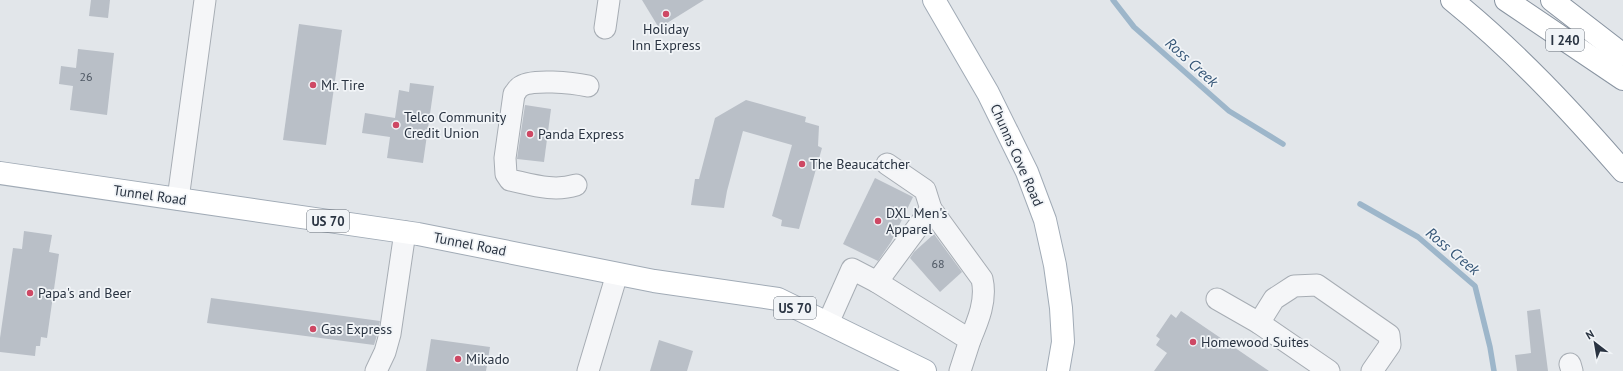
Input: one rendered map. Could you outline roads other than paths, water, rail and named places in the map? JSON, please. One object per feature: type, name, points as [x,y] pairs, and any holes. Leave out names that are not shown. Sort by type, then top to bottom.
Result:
[{"type":"main road","name":"Chunns Cove Road","points":[[934,0],[988,93],[1027,172],[1045,220],[1055,265],[1061,308],[1063,342],[1058,371]]},
{"type":"main road","points":[[1452,0],[1480,23],[1533,72],[1623,171]]},
{"type":"main road","name":"I 240","points":[[1506,0],[1623,79]]},
{"type":"main road","points":[[1552,0],[1623,55]]},
{"type":"main road","name":"Tunnel Road","points":[[0,173],[405,232],[654,281],[778,299],[925,371]]},
{"type":"lane","points":[[178,199],[205,0]]},
{"type":"lane","points":[[605,28],[609,0]]},
{"type":"lane","points":[[576,185],[552,189],[510,180],[506,174],[505,158],[514,94],[520,86],[531,83],[561,83],[588,86]]},
{"type":"lane","points":[[887,164],[925,190],[931,209],[982,279],[984,288],[979,318],[960,371]]},
{"type":"lane","points":[[877,282],[931,209]]},
{"type":"lane","points":[[376,371],[385,352],[390,334],[405,232]]},
{"type":"lane","points":[[828,323],[852,269],[877,282],[970,340]]},
{"type":"lane","points":[[588,371],[617,274]]},
{"type":"lane","points":[[1259,323],[1274,299],[1294,286],[1317,285],[1388,335],[1390,345],[1372,371]]},
{"type":"lane","points":[[1217,299],[1259,323],[1329,371]]},
{"type":"waterway","name":"Ross Creek","points":[[1113,0],[1134,27],[1229,111],[1283,144]]},
{"type":"waterway","name":"Ross Creek","points":[[1360,204],[1418,237],[1475,286],[1490,347],[1494,371]]},
{"type":"place","name":"Holiday Inn Express","points":[[666,14]]},
{"type":"place","name":"Mr. Tire","points":[[313,85]]},
{"type":"place","name":"Telco Community Credit Union","points":[[396,125]]},
{"type":"place","name":"Panda Express","points":[[530,134]]},
{"type":"place","name":"The Beaucatcher","points":[[802,164]]},
{"type":"place","name":"DXL Men's Apparel","points":[[878,221]]},
{"type":"place","name":"Papa's and Beer","points":[[30,293]]},
{"type":"place","name":"Gas Express","points":[[313,329]]},
{"type":"place","name":"Homewood Suites","points":[[1193,342]]},
{"type":"place","name":"Mikado","points":[[458,359]]}]
